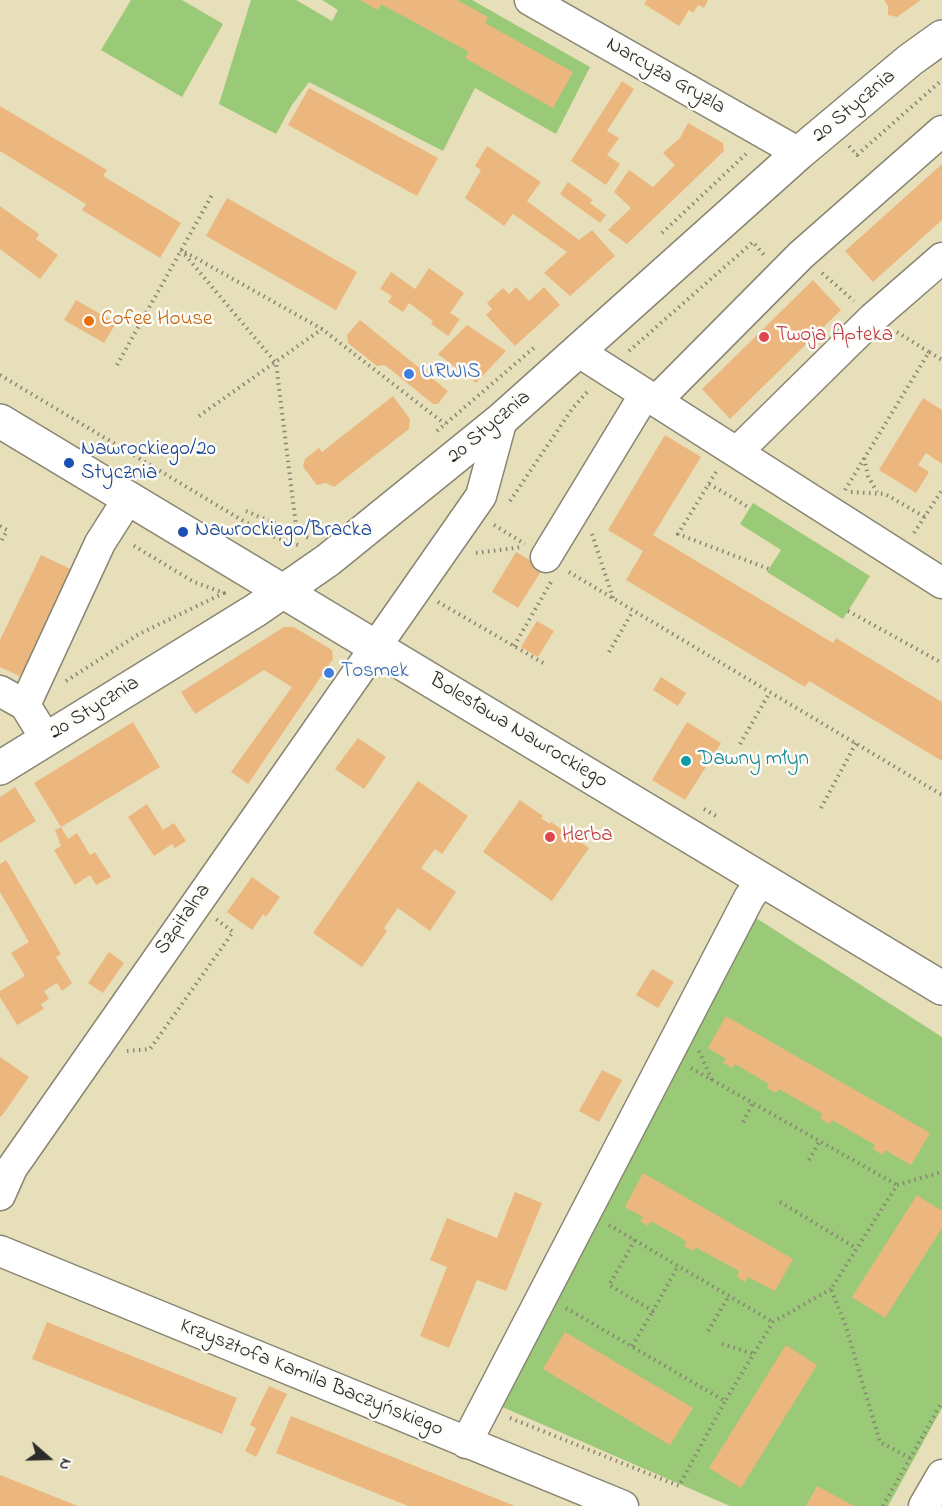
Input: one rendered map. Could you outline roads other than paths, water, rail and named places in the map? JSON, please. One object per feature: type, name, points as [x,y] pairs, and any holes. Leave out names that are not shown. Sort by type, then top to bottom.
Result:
[{"type":"street","name":"Narcyza Gryzla","points":[[530,0],[799,153]]},
{"type":"street","name":"20 Stycznia","points":[[0,768],[284,591],[317,553],[502,419],[799,153],[910,60],[942,37]]},
{"type":"street","points":[[553,562],[581,500],[651,398],[791,265],[942,131]]},
{"type":"street","points":[[734,450],[873,318],[942,258]]},
{"type":"street","points":[[579,352],[734,450],[837,502],[900,557],[942,583]]},
{"type":"street","name":"Szpitalna","points":[[0,1195],[12,1168],[481,496],[502,419]]},
{"type":"street","name":"Bolesława Nawrockiego","points":[[0,422],[942,988]]},
{"type":"street","points":[[46,739],[12,698],[128,499]]},
{"type":"street","points":[[466,1443],[668,1054],[762,879]]},
{"type":"street","name":"Krzysztofa Kamila Baczyńskiego","points":[[0,1251],[624,1506]]},
{"type":"street","points":[[924,1506],[942,1475]]},
{"type":"place","name":"Cofee House","points":[[89,321]]},
{"type":"place","name":"Twoja Apteka","points":[[764,337]]},
{"type":"place","name":"URWIS","points":[[409,374]]},
{"type":"place","name":"Nawrockiego/20 Stycznia","points":[[69,463]]},
{"type":"place","name":"Nawrockiego/Bracka","points":[[183,532]]},
{"type":"place","name":"Tosmek","points":[[329,673]]},
{"type":"place","name":"Dawny młyn","points":[[686,761]]},
{"type":"place","name":"Herba","points":[[550,837]]}]
